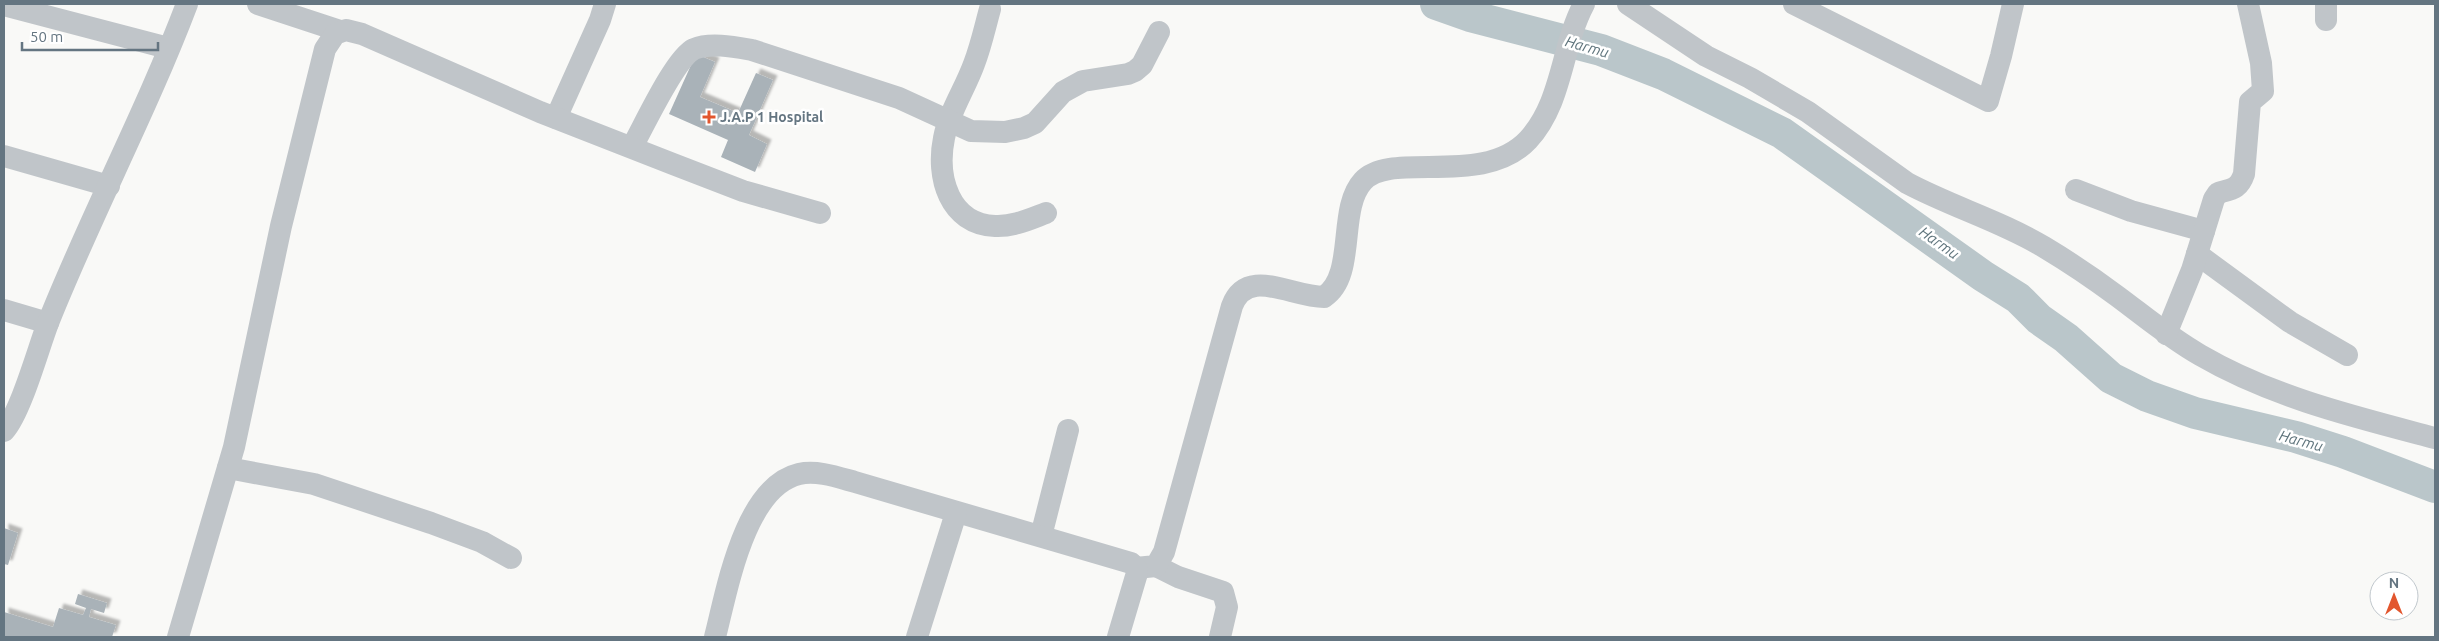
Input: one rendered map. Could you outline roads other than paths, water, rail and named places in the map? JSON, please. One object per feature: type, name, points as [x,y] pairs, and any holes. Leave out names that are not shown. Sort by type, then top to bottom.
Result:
[{"type":"street","points":[[4,431],[20,399],[48,323],[140,120],[187,4]]},
{"type":"street","points":[[258,4],[313,13],[340,31],[362,34],[556,118],[743,191],[820,213]]},
{"type":"street","points":[[556,118],[600,20],[605,4]]},
{"type":"street","points":[[1628,4],[1706,56],[1750,78],[1808,112],[1924,192],[1999,222],[2044,247],[2117,296],[2166,334],[2215,364],[2267,387],[2332,410],[2435,438]]},
{"type":"street","points":[[1794,4],[1988,101],[2002,56],[2013,4]]},
{"type":"street","points":[[2166,334],[2197,254],[2210,209],[2218,193],[2236,189],[2241,184],[2244,174],[2250,102],[2263,91],[2261,63],[2248,4]]},
{"type":"street","points":[[4,5],[168,48]]},
{"type":"street","points":[[990,9],[974,64],[949,120],[942,152],[942,168],[948,197],[959,213],[983,224],[996,226],[1010,225],[1046,213]]},
{"type":"street","points":[[1118,637],[1136,578],[1164,552],[1232,306],[1240,290],[1248,286],[1260,285],[1311,297],[1324,296],[1336,284],[1355,192],[1370,174],[1401,168],[1469,167],[1509,154],[1527,141],[1560,82],[1581,9]]},
{"type":"street","points":[[178,637],[228,468],[254,360],[281,226],[320,67],[327,43],[340,31]]},
{"type":"street","points":[[632,147],[682,60],[688,52],[704,47],[741,48],[759,52],[899,98],[971,131],[1005,132],[1024,128],[1035,123],[1063,92],[1072,86],[1096,78],[1128,74],[1136,71],[1142,65],[1159,32]]},
{"type":"street","points":[[4,156],[109,186]]},
{"type":"street","points":[[2076,190],[2132,211],[2204,231]]},
{"type":"street","points":[[2197,254],[2290,322],[2347,355]]},
{"type":"street","points":[[4,310],[48,323]]},
{"type":"street","points":[[1041,536],[1068,430]]},
{"type":"street","points":[[228,468],[314,484],[482,542],[510,558]]},
{"type":"street","points":[[715,637],[750,520],[769,493],[783,480],[798,474],[815,473],[855,482],[956,513],[1172,574],[1223,592],[1226,596],[1227,607],[1220,637]]},
{"type":"street","points":[[917,637],[956,513]]},
{"type":"waterway","name":"Harmu","points":[[1436,4],[1470,16],[1601,50],[1663,74],[1782,133],[1983,276],[2018,298],[2039,319],[2066,338],[2111,378],[2147,396],[2195,413],[2296,437],[2343,452],[2435,487]]},
{"type":"place","name":"J.A.P 1 Hospital","points":[[709,117]]}]
